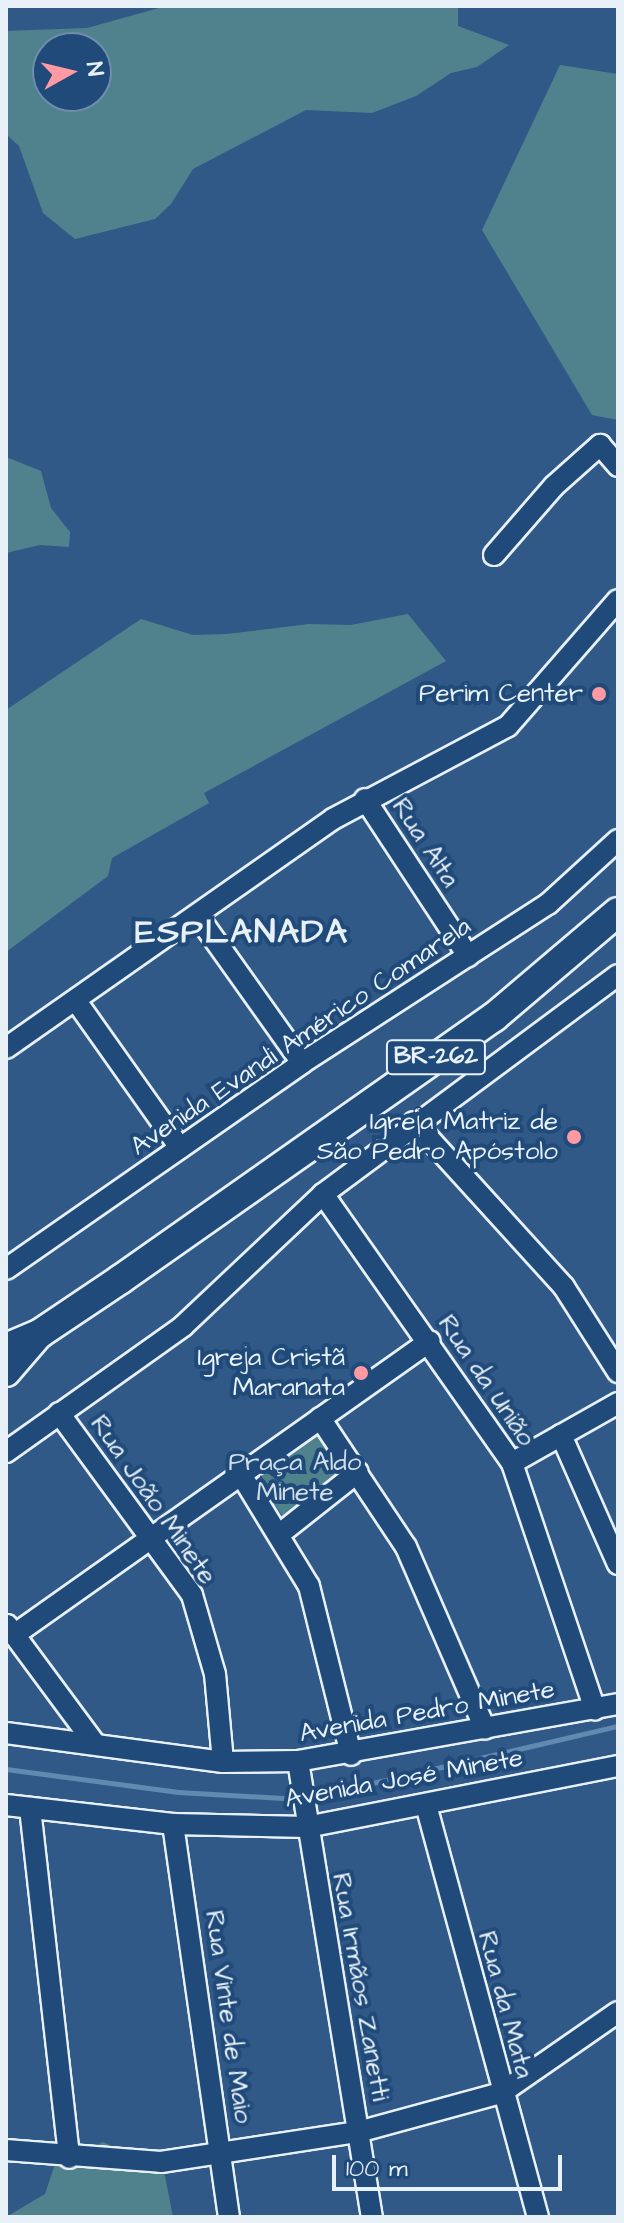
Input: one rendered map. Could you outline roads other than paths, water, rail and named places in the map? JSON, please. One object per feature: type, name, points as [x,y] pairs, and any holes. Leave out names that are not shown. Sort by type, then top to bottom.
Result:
[{"type":"highway","name":"BR-262","points":[[6,1348],[39,1334],[494,1017],[618,912]]},
{"type":"highway","name":"BR-262","points":[[6,1372],[39,1334]]},
{"type":"street","points":[[494,555],[554,486],[600,445],[618,466]]},
{"type":"street","points":[[6,1048],[365,799],[484,742],[508,726],[618,600]]},
{"type":"street","name":"Rua Alta","points":[[365,799],[468,956]]},
{"type":"street","name":"Avenida Evandi Américo Comarela","points":[[6,1269],[302,1063],[548,904],[618,840]]},
{"type":"street","points":[[197,915],[302,1063]]},
{"type":"street","points":[[6,1452],[214,1301],[323,1194],[414,1122],[618,975]]},
{"type":"street","points":[[76,1001],[180,1148]]},
{"type":"street","points":[[414,1122],[564,1287],[618,1372]]},
{"type":"street","name":"Rua da União","points":[[323,1194],[430,1341],[512,1463],[595,1709]]},
{"type":"street","points":[[95,1744],[10,1630],[430,1341]]},
{"type":"street","points":[[512,1463],[618,1403]]},
{"type":"street","name":"Rua João Minete","points":[[59,1413],[192,1595],[206,1631],[223,1762]]},
{"type":"street","points":[[320,1418],[358,1472],[415,1565],[485,1729]]},
{"type":"street","points":[[561,1435],[618,1564]]},
{"type":"street","points":[[281,1533],[358,1472]]},
{"type":"street","points":[[240,1473],[281,1533],[309,1586],[351,1755]]},
{"type":"street","name":"Avenida Pedro Minete","points":[[6,1733],[299,1771],[351,1755],[618,1704]]},
{"type":"street","name":"Avenida José Minete","points":[[6,1805],[173,1824],[306,1820],[426,1805],[618,1766]]},
{"type":"street","name":"Rua Irmãos Zanetti","points":[[299,1771],[372,2217]]},
{"type":"street","name":"Rua da Mata","points":[[426,1805],[501,2093],[538,2217]]},
{"type":"street","points":[[30,1808],[69,2158]]},
{"type":"street","name":"Rua Vinte de Maio","points":[[173,1824],[229,2217]]},
{"type":"street","points":[[6,2150],[69,2158],[149,2162],[221,2156],[358,2132],[501,2093],[618,2012]]},
{"type":"waterway","points":[[308,1798],[618,1726]]},
{"type":"waterway","points":[[6,1769],[178,1792],[299,1799]]},
{"type":"place","name":"Perim Center","points":[[599,694]]},
{"type":"place","name":"Igreja Matriz de São Pedro Apóstolo","points":[[574,1137]]},
{"type":"place","name":"Igreja Cristã Maranata","points":[[361,1373]]},
{"type":"district","name":"ESPLANADA","points":[[242,933]]},
{"type":"park label","name":"Praça Aldo Minete","points":[[295,1478]]}]
